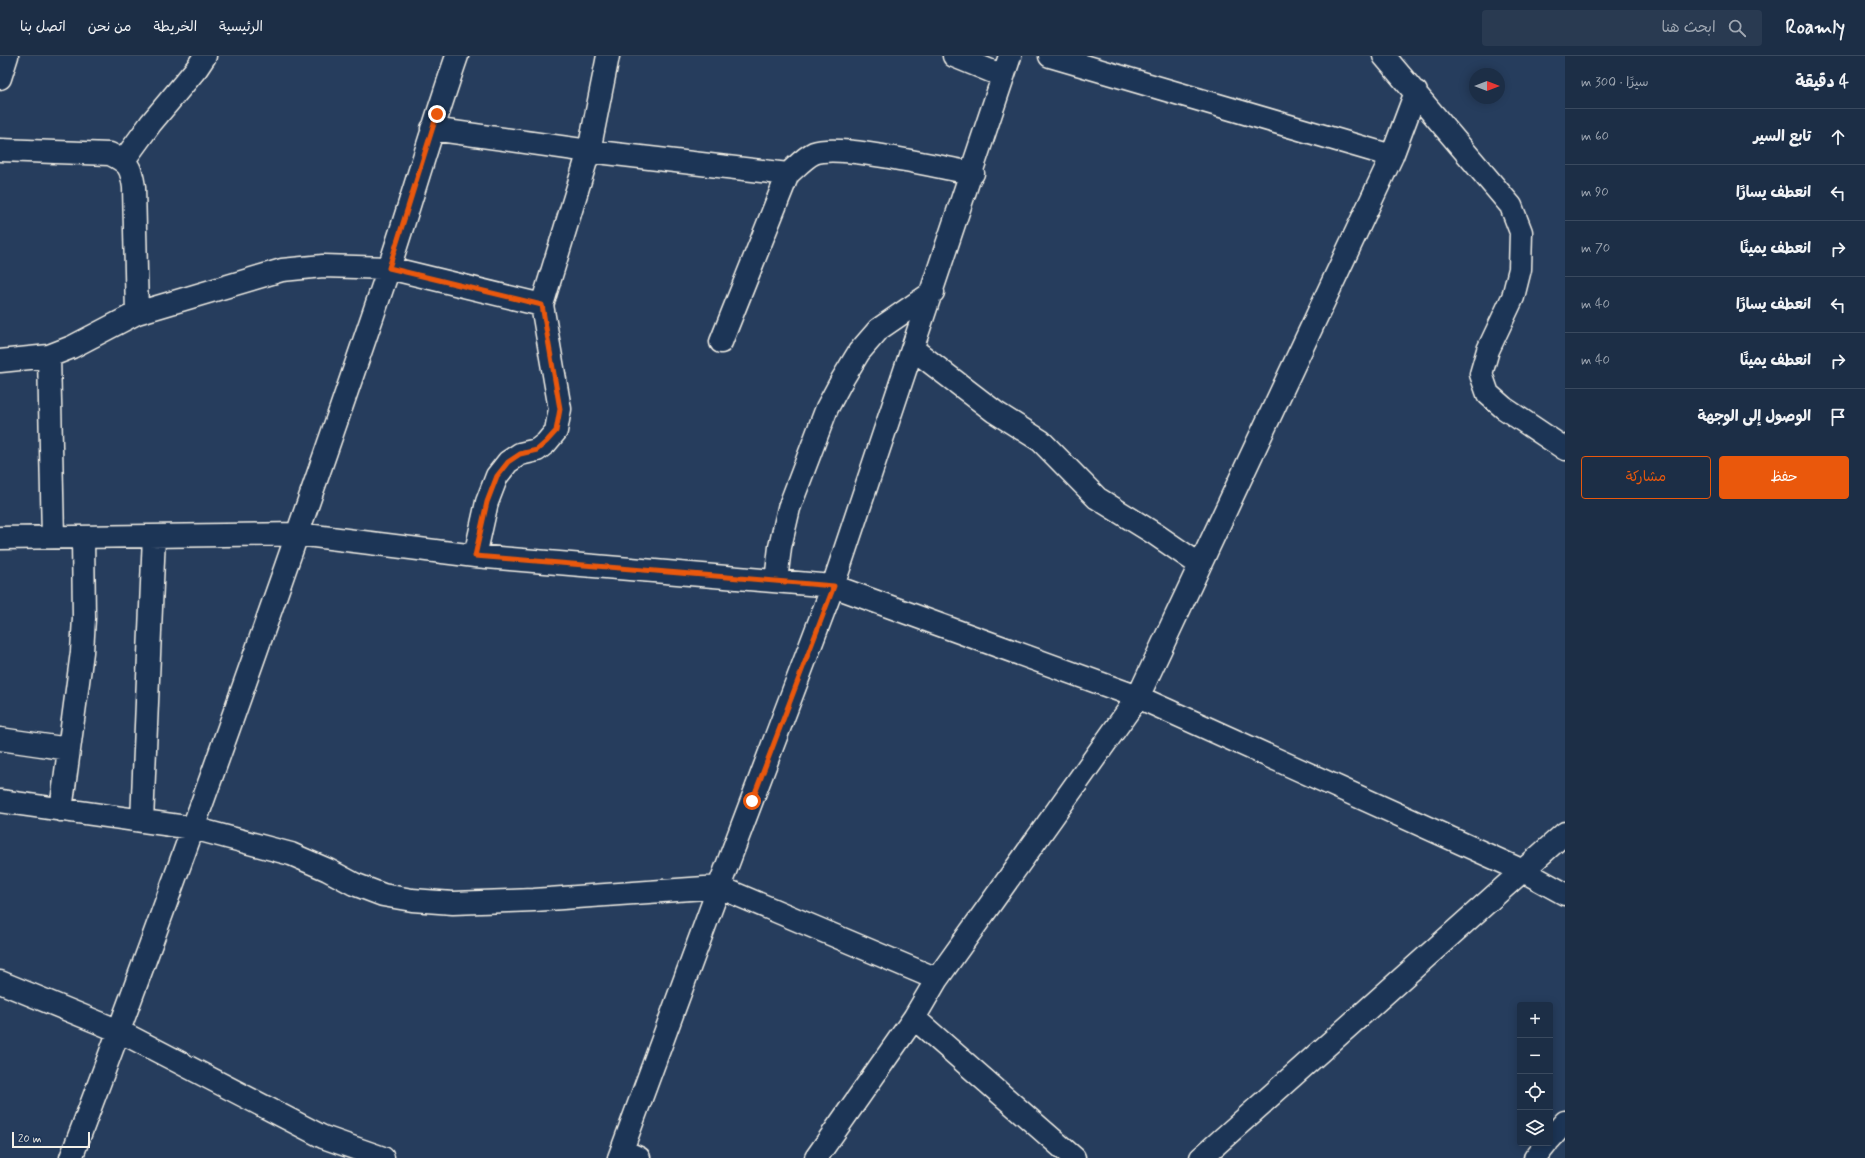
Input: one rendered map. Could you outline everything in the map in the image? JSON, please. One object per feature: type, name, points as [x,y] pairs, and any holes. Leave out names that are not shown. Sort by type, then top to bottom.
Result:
[{"type":"street","points":[[0,78],[7,56]]},
{"type":"street","points":[[124,160],[151,123],[197,68],[205,56]]},
{"type":"street","points":[[71,1158],[193,828],[298,534],[389,268],[432,129],[457,56]]},
{"type":"street","points":[[475,556],[487,502],[497,476],[508,462],[520,454],[537,450],[556,431],[560,409],[542,305],[589,150],[608,56]]},
{"type":"street","points":[[954,56],[1003,76]]},
{"type":"street","points":[[627,1156],[719,887],[834,586],[933,292],[1010,56]]},
{"type":"street","points":[[1050,56],[1392,156]]},
{"type":"street","points":[[1384,56],[1511,206],[1521,232],[1520,269],[1513,297],[1488,350],[1481,374],[1488,394],[1504,408],[1565,449]]},
{"type":"street","points":[[816,1158],[914,1018],[937,979],[1138,697],[1392,156],[1416,92]]},
{"type":"street","points":[[432,129],[788,174]]},
{"type":"street","points":[[0,150],[110,154],[124,160],[131,169],[134,187],[137,313]]},
{"type":"street","points":[[721,342],[788,174],[814,153],[848,151],[972,173]]},
{"type":"street","points":[[0,361],[49,356],[72,347],[137,313],[282,270],[323,266],[389,268],[542,305]]},
{"type":"street","points":[[776,581],[780,547],[789,508],[827,408],[842,380],[860,352],[878,329],[933,292]]},
{"type":"street","points":[[913,349],[995,412],[1041,441],[1097,498],[1155,534],[1200,565]]},
{"type":"street","points":[[49,356],[53,538]]},
{"type":"street","points":[[0,538],[298,534],[475,556],[834,586],[1138,697],[1523,870],[1565,894]]},
{"type":"street","points":[[142,821],[154,536]]},
{"type":"street","points":[[61,810],[82,652],[84,618],[83,537]]},
{"type":"street","points":[[0,739],[69,749]]},
{"type":"street","points":[[0,801],[193,828],[291,854],[383,895],[412,900],[453,903],[534,900],[719,887],[937,979]]},
{"type":"street","points":[[1201,1158],[1565,833]]},
{"type":"street","points":[[0,982],[119,1031],[323,1137],[384,1158]]},
{"type":"street","points":[[914,1018],[1074,1158]]},
{"type":"street","points":[[1553,1136],[1565,1122]]},
{"type":"street","points":[[1536,1158],[1545,1146]]},
{"type":"route","points":[[437,114],[389,268],[542,305],[560,409],[556,431],[546,442],[537,450],[520,454],[508,462],[497,476],[487,502],[475,556],[834,586],[752,801]]}]
